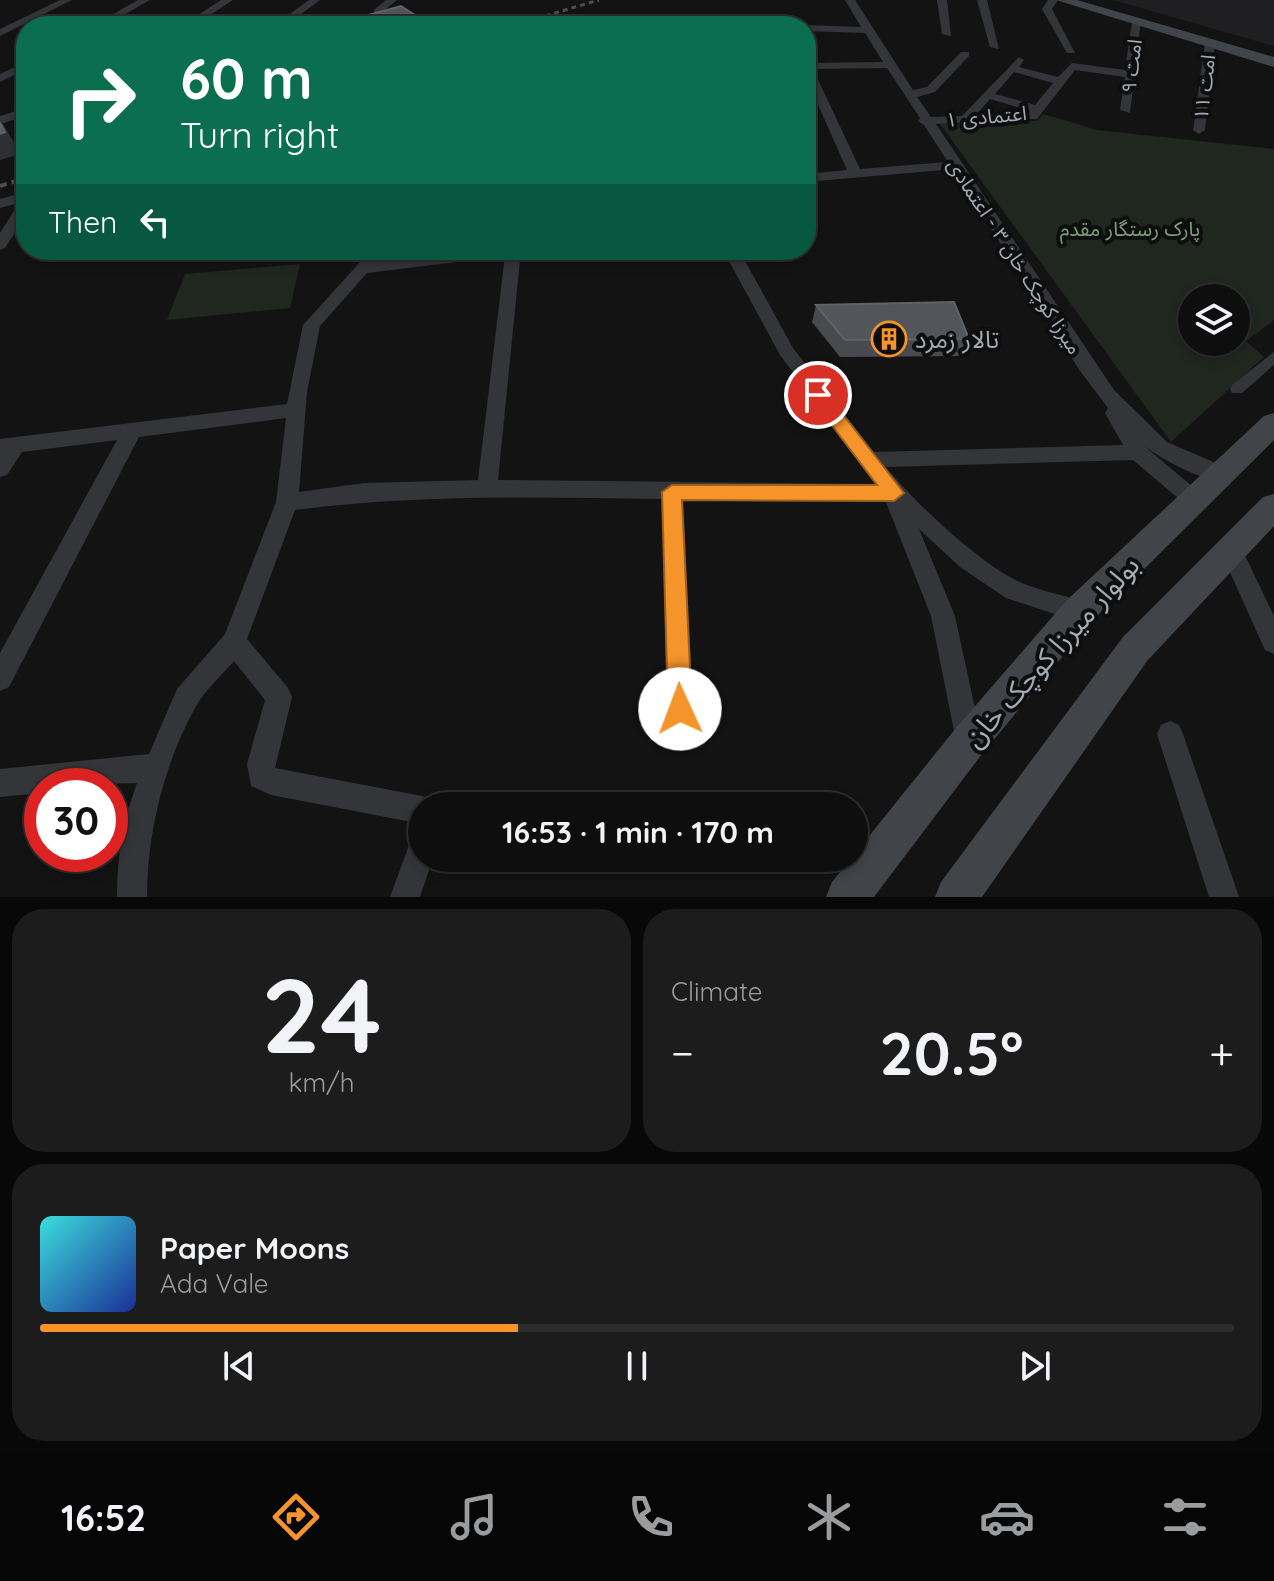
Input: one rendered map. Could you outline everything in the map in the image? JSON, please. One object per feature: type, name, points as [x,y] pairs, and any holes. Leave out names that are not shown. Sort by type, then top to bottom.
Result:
[{"type":"main road","points":[[1063,0],[1274,62]]},
{"type":"main road","points":[[1087,0],[1274,54]]},
{"type":"main road","name":"بولوار میرزا کوچک خان","points":[[847,897],[969,741],[1079,611],[1192,498],[1274,423]]},
{"type":"main road","points":[[956,897],[1135,649],[1274,506]]},
{"type":"street","points":[[34,16],[67,0]]},
{"type":"street","points":[[115,16],[145,0]]},
{"type":"street","points":[[202,16],[228,0]]},
{"type":"street","points":[[292,16],[315,0]]},
{"type":"street","points":[[377,12],[392,0]]},
{"type":"street","name":"میرزا کوچک خان ۳ - اعتمادی","points":[[850,0],[924,121],[1098,382],[1152,441],[1176,457],[1218,473]]},
{"type":"street","points":[[942,0],[947,34]]},
{"type":"street","points":[[982,0],[995,47]]},
{"type":"street","points":[[1053,0],[1047,9],[1071,51]]},
{"type":"street","name":"امت ۹","points":[[1126,110],[1137,22]]},
{"type":"street","points":[[816,28],[868,30]]},
{"type":"street","name":"امت ۱۱","points":[[1199,130],[1210,43]]},
{"type":"street","points":[[908,95],[931,90],[965,54]]},
{"type":"street","points":[[966,119],[1016,64],[1060,81]]},
{"type":"street","points":[[816,66],[890,65]]},
{"type":"street","name":"اعتمادی ۱","points":[[924,121],[1033,116],[1072,66],[1129,74]]},
{"type":"street","points":[[816,88],[854,171]]},
{"type":"street","points":[[987,95],[1038,109]]},
{"type":"street","points":[[816,177],[854,171],[956,165]]},
{"type":"street","points":[[0,245],[16,219]]},
{"type":"street","points":[[132,897],[132,863],[139,817],[157,767],[186,698],[234,642],[287,502],[296,410],[312,325],[370,260]]},
{"type":"street","points":[[362,269],[433,260]]},
{"type":"street","points":[[487,488],[511,260]]},
{"type":"street","points":[[736,260],[786,351],[894,493],[968,560],[1014,591],[1079,611]]},
{"type":"street","points":[[1237,389],[1274,357]]},
{"type":"street","points":[[1098,382],[1137,452],[1192,498]]},
{"type":"street","points":[[0,469],[8,446],[296,410]]},
{"type":"street","points":[[0,678],[132,431]]},
{"type":"street","points":[[867,460],[1137,452]]},
{"type":"street","points":[[287,502],[364,492],[487,488],[894,493]]},
{"type":"street","points":[[672,492],[680,709]]},
{"type":"street","points":[[894,493],[943,616],[969,741]]},
{"type":"street","points":[[1230,548],[1274,642]]},
{"type":"street","points":[[234,642],[279,697],[261,764],[261,776],[271,781],[408,807]]},
{"type":"street","points":[[1170,734],[1224,897]]},
{"type":"street","points":[[0,783],[157,767]]},
{"type":"street","points":[[405,897],[414,872]]},
{"type":"shaded area","points":[[1113,0],[1274,0],[1274,46]]},
{"type":"green space","name":"پارک رستگار مقدم","points":[[1044,114],[1097,130],[1274,149],[1274,320],[1250,338],[1250,284],[1178,284],[1178,356],[1250,356],[1250,345],[1264,357],[1171,442],[940,124],[1036,121]]},
{"type":"green space","points":[[300,264],[290,308],[167,320],[185,274]]},
{"type":"building","points":[[401,6],[416,16],[364,16]]},
{"type":"building","points":[[954,302],[969,339],[845,340],[816,305]]},
{"type":"railway","points":[[545,16],[599,0]]},
{"type":"railway","points":[[0,186],[16,181]]},
{"type":"place","name":"تالار زمرد","points":[[889,339]]},
{"type":"route","points":[[680,709],[672,492],[894,493],[818,395]]}]
